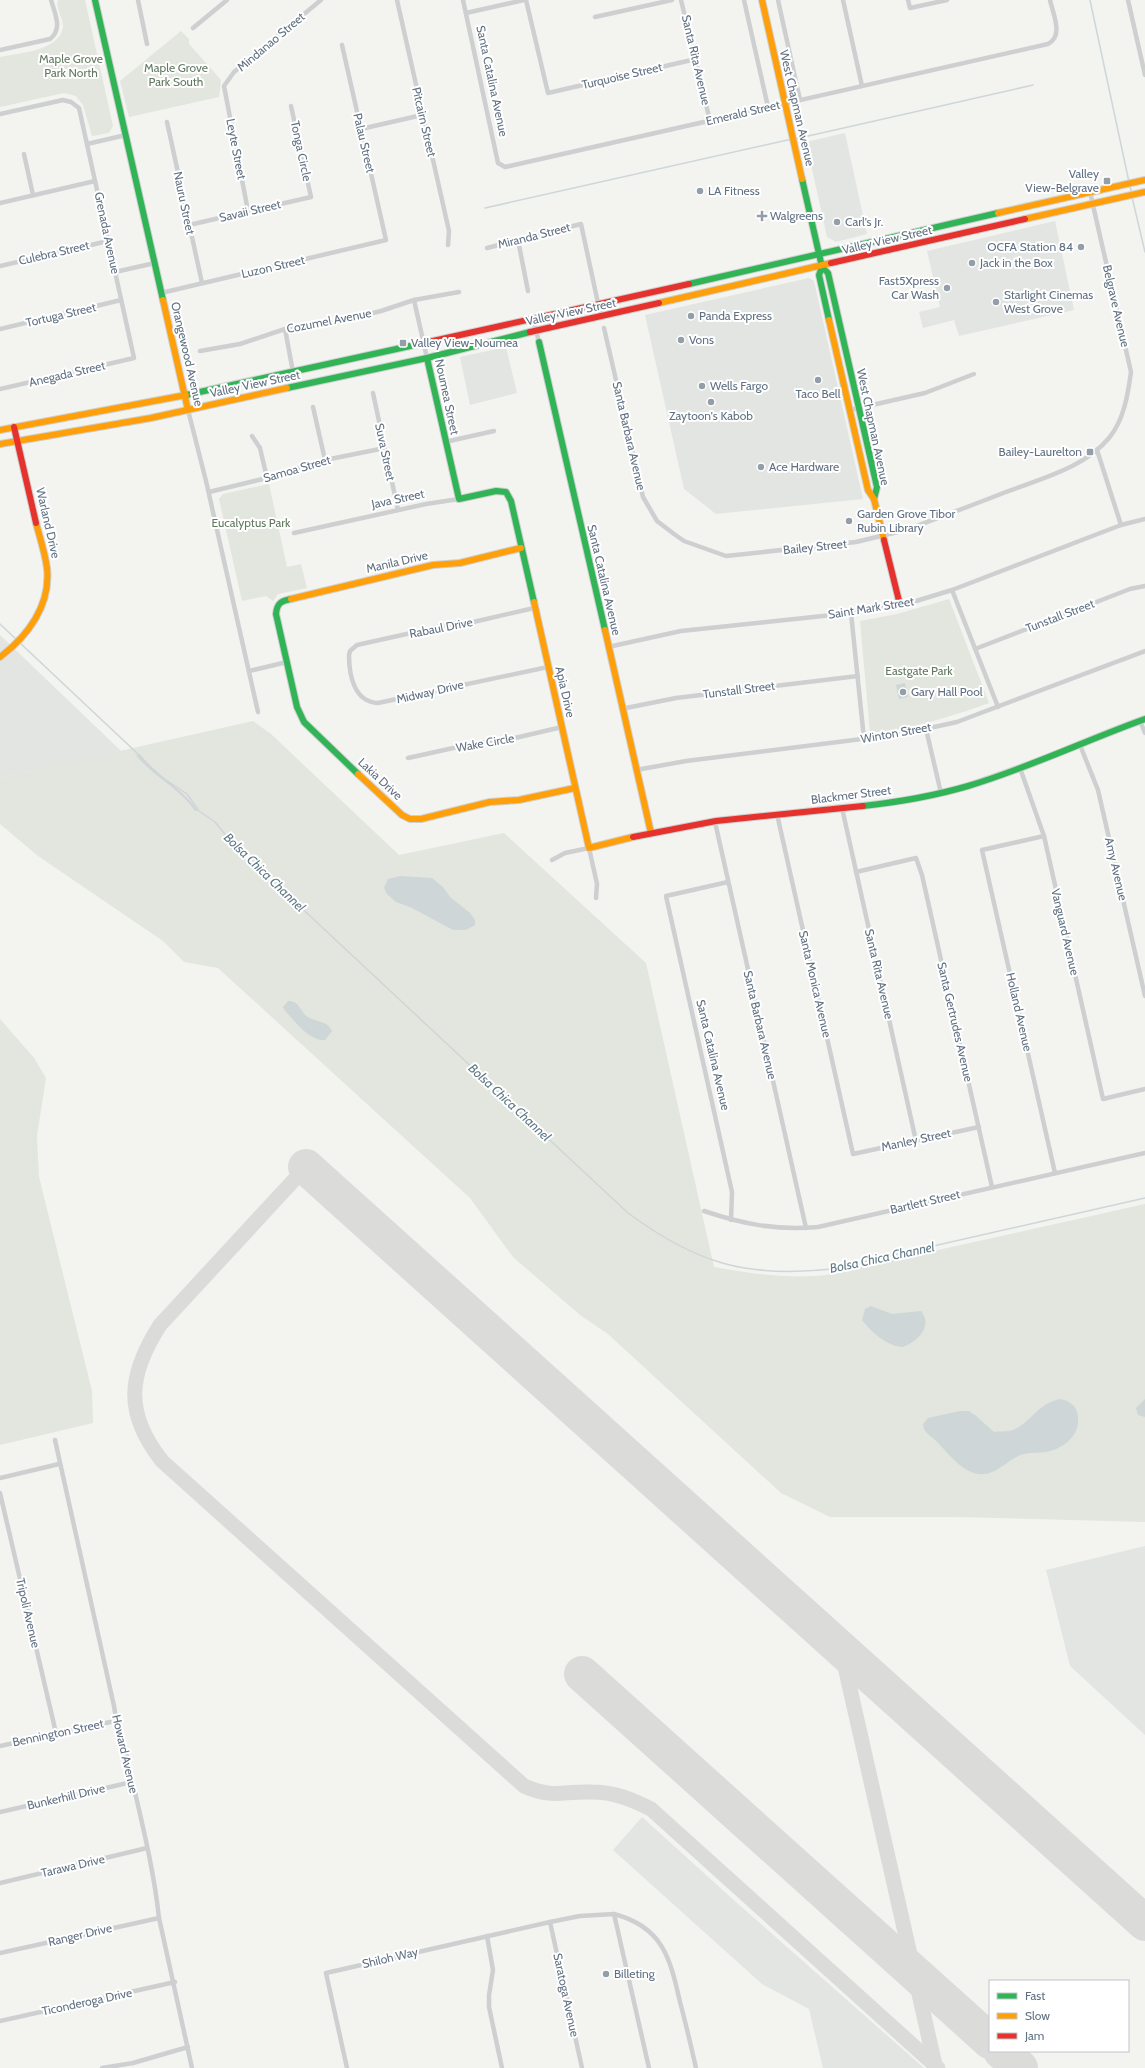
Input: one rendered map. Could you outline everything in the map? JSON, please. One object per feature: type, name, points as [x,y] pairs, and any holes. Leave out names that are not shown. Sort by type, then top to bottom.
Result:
[{"type":"street","points":[[0,50],[50,39],[58,29],[52,0]]},
{"type":"street","name":"Orangewood Avenue","points":[[95,0],[188,410],[209,492],[250,671],[258,712]]},
{"type":"street","points":[[138,0],[147,44]]},
{"type":"street","points":[[193,28],[227,0]]},
{"type":"street","name":"Mindanao Street","points":[[224,86],[234,72],[321,0]]},
{"type":"street","name":"Pitcairn Street","points":[[397,0],[449,231],[448,245]]},
{"type":"street","name":"Santa Catalina Avenue","points":[[463,0],[498,163],[501,166]]},
{"type":"street","points":[[466,13],[525,0]]},
{"type":"street","name":"Turquoise Street","points":[[525,0],[548,94],[696,59]]},
{"type":"street","points":[[595,17],[672,0]]},
{"type":"street","name":"Santa Rita Avenue","points":[[681,0],[710,121]]},
{"type":"street","points":[[744,0],[768,107]]},
{"type":"street","name":"West Chapman Avenue","points":[[762,0],[822,267],[820,275],[850,410],[868,490],[874,499]]},
{"type":"street","points":[[778,0],[800,100]]},
{"type":"street","points":[[843,0],[862,86]]},
{"type":"street","points":[[908,0],[910,8],[947,0]]},
{"type":"street","name":"Emerald Street","points":[[501,166],[710,121],[1048,44],[1054,40],[1057,28],[1050,0]]},
{"type":"street","points":[[1128,0],[1145,75]]},
{"type":"street","name":"Palau Street","points":[[342,45],[386,240]]},
{"type":"street","name":"Leyte Street","points":[[224,86],[248,211]]},
{"type":"street","name":"Grenada Avenue","points":[[0,114],[63,100],[71,102],[79,108],[134,358]]},
{"type":"street","name":"Tonga Circle","points":[[292,106],[311,197]]},
{"type":"street","points":[[361,129],[422,115]]},
{"type":"street","name":"Nauru Street","points":[[167,122],[202,284]]},
{"type":"street","points":[[87,144],[126,135]]},
{"type":"street","points":[[24,154],[33,195]]},
{"type":"street","name":"Valley View Street","points":[[0,430],[185,396],[598,305],[1142,180]]},
{"type":"street","points":[[0,203],[95,181]]},
{"type":"street","name":"Belgrave Avenue","points":[[1090,192],[1131,372],[1128,396],[1120,420]]},
{"type":"street","name":"Valley View Street","points":[[0,444],[150,418],[428,358],[1143,193]]},
{"type":"street","name":"Savaii Street","points":[[189,224],[311,197]]},
{"type":"street","points":[[989,216],[992,227]]},
{"type":"street","name":"Miranda Street","points":[[487,248],[581,224],[598,305]]},
{"type":"street","name":"Luzon Street","points":[[161,293],[386,240]]},
{"type":"street","points":[[518,240],[528,291]]},
{"type":"street","name":"Culebra Street","points":[[0,266],[108,241]]},
{"type":"street","points":[[115,272],[155,263]]},
{"type":"street","name":"West Chapman Avenue","points":[[822,267],[828,273],[877,487],[874,499]]},
{"type":"street","points":[[701,295],[706,280]]},
{"type":"street","points":[[688,298],[699,282]]},
{"type":"street","name":"Cozumel Avenue","points":[[200,351],[240,344],[285,329],[330,324],[381,311],[414,300],[459,292]]},
{"type":"street","name":"Tortuga Street","points":[[0,329],[121,300]]},
{"type":"street","name":"Noumea Street","points":[[414,300],[459,499]]},
{"type":"street","points":[[598,305],[601,317]]},
{"type":"street","name":"Santa Catalina Avenue","points":[[533,319],[621,709],[651,833]]},
{"type":"street","name":"Santa Barbara Avenue","points":[[604,328],[642,497],[657,521],[674,534]]},
{"type":"street","points":[[285,329],[293,372]]},
{"type":"street","name":"Anegada Street","points":[[0,389],[134,358]]},
{"type":"street","points":[[850,410],[926,393],[974,374]]},
{"type":"street","name":"Suva Street","points":[[373,393],[398,510]]},
{"type":"street","points":[[313,407],[325,460]]},
{"type":"street","name":"Bailey Street","points":[[674,534],[684,541],[726,556],[856,542],[883,537],[906,530],[1064,470],[1097,450],[1110,436],[1120,420]]},
{"type":"street","name":"Warland Drive","points":[[0,657],[16,645],[30,630],[44,600],[47,569],[14,427]]},
{"type":"street","points":[[445,442],[494,431]]},
{"type":"street","points":[[252,436],[260,448],[267,478]]},
{"type":"street","name":"Samoa Street","points":[[209,492],[267,478],[325,460],[385,448]]},
{"type":"street","points":[[1097,450],[1121,525]]},
{"type":"street","name":"Java Street","points":[[294,534],[426,504],[496,491],[506,492]]},
{"type":"street","name":"Apia Drive","points":[[506,492],[511,501],[597,884],[596,898]]},
{"type":"street","points":[[874,499],[900,605]]},
{"type":"street","name":"Saint Mark Street","points":[[608,647],[682,632],[900,605],[952,590],[1121,525],[1145,519]]},
{"type":"street","name":"Manila Drive","points":[[278,603],[286,599],[425,567],[460,563],[521,548]]},
{"type":"street","name":"Tunstall Street","points":[[975,649],[1130,589],[1145,586]]},
{"type":"street","points":[[952,590],[998,707]]},
{"type":"street","name":"Lakia Drive","points":[[278,603],[276,614],[297,707],[304,722],[402,815],[410,819],[420,819],[490,802],[519,800],[575,788]]},
{"type":"street","name":"Rabaul Drive","points":[[350,651],[353,647],[364,644],[456,623],[469,623],[534,608]]},
{"type":"street","points":[[851,612],[864,739]]},
{"type":"street","name":"Midway Drive","points":[[350,651],[349,660],[356,691],[365,700],[371,703],[384,703],[548,667]]},
{"type":"street","name":"Winton Street","points":[[636,770],[686,761],[902,734],[957,722],[1145,651]]},
{"type":"street","points":[[250,671],[287,662]]},
{"type":"street","name":"Tunstall Street","points":[[621,709],[676,698],[858,676]]},
{"type":"street","points":[[1143,720],[1145,733]]},
{"type":"street","name":"Blackmer Street","points":[[552,860],[565,853],[651,833],[715,822],[842,808],[942,793],[982,782],[1143,720]]},
{"type":"street","name":"Wake Circle","points":[[408,758],[476,743],[502,741],[562,727]]},
{"type":"street","points":[[926,729],[942,793]]},
{"type":"street","name":"Amy Avenue","points":[[1080,745],[1098,790],[1145,996]]},
{"type":"street","name":"Vanguard Avenue","points":[[1020,768],[1044,836],[1103,1098],[1145,1089]]},
{"type":"street","name":"Santa Rita Avenue","points":[[842,808],[916,1141]]},
{"type":"street","name":"Santa Monica Avenue","points":[[777,814],[854,1154]]},
{"type":"street","name":"Santa Barbara Avenue","points":[[715,822],[806,1228]]},
{"type":"street","name":"Holland Avenue","points":[[1044,836],[982,850],[1056,1173]]},
{"type":"street","name":"Santa Gertrudes Avenue","points":[[856,872],[916,858],[922,875],[992,1187]]},
{"type":"street","name":"Santa Catalina Avenue","points":[[728,882],[666,896],[732,1192],[731,1220]]},
{"type":"street","name":"Manley Street","points":[[854,1154],[979,1127]]},
{"type":"street","name":"Bartlett Street","points":[[704,1211],[731,1220],[767,1228],[806,1228],[825,1226],[1145,1153]]},
{"type":"street","name":"Howard Avenue","points":[[55,1440],[114,1706],[115,1721],[123,1742],[147,1848],[156,1892],[159,1918],[175,1982],[192,2068]]},
{"type":"street","points":[[0,1478],[60,1464]]},
{"type":"street","name":"Tripoli Avenue","points":[[0,1493],[56,1733]]},
{"type":"street","name":"Bennington Street","points":[[0,1746],[115,1721]]},
{"type":"street","name":"Bunkerhill Drive","points":[[0,1812],[132,1782]]},
{"type":"street","name":"Tarawa Drive","points":[[0,1883],[147,1848]]},
{"type":"street","points":[[649,2068],[614,1914],[629,1918],[645,1927],[656,1936],[665,1950],[672,1968],[696,2068]]},
{"type":"street","name":"Shiloh Way","points":[[347,2068],[326,1973],[550,1922],[580,1916],[614,1914]]},
{"type":"street","name":"Ranger Drive","points":[[0,1953],[159,1918]]},
{"type":"street","name":"Saratoga Avenue","points":[[550,1922],[582,2068]]},
{"type":"street","points":[[488,1936],[493,1970],[489,1994],[490,2012],[502,2068]]},
{"type":"street","name":"Ticonderoga Drive","points":[[0,2021],[175,1982]]},
{"type":"street","points":[[102,2068],[133,2063],[188,2047]]},
{"type":"shaded area","points":[[845,133],[867,234],[836,242],[827,237],[806,142]]},
{"type":"shaded area","points":[[1055,221],[1074,310],[959,336],[954,320],[923,328],[919,312],[940,307],[927,251]]},
{"type":"shaded area","points":[[809,278],[814,281],[863,499],[716,514],[684,489],[645,315]]},
{"type":"shaded area","points":[[506,347],[517,393],[470,405],[460,357]]},
{"type":"shaded area","points":[[0,635],[121,751],[0,778]]},
{"type":"shaded area","points":[[905,683],[908,697],[899,699],[896,685]]},
{"type":"shaded area","points":[[140,754],[154,769],[185,795],[198,811],[195,811],[182,796],[150,770],[136,755]]},
{"type":"shaded area","points":[[400,876],[432,878],[443,887],[450,897],[470,913],[475,920],[475,925],[466,930],[453,930],[412,908],[396,902],[387,894],[384,888],[388,879]]},
{"type":"shaded area","points":[[288,1001],[295,1003],[305,1015],[311,1019],[328,1025],[332,1031],[325,1040],[308,1034],[298,1025],[283,1007]]},
{"type":"shaded area","points":[[871,1306],[892,1314],[921,1311],[926,1323],[922,1333],[913,1342],[903,1347],[891,1344],[880,1338],[862,1320],[865,1309]]},
{"type":"shaded area","points":[[1061,1399],[1075,1407],[1078,1417],[1078,1424],[1073,1436],[1064,1445],[1046,1452],[1020,1455],[996,1470],[984,1474],[976,1474],[961,1466],[927,1433],[923,1424],[928,1418],[960,1411],[969,1411],[994,1432],[1011,1431],[1020,1427],[1046,1404]]},
{"type":"shaded area","points":[[1145,1399],[1145,1417],[1138,1415],[1136,1408]]},
{"type":"shaded area","points":[[1145,1546],[1145,1735],[1070,1666],[1046,1570]]},
{"type":"shaded area","points":[[642,1817],[924,2068],[823,2068],[809,2009],[762,1984],[613,1850]]},
{"type":"green space","name":"Maple Grove Park North","points":[[58,0],[85,0],[113,126],[109,133],[92,136],[83,105],[76,96],[64,93],[0,107],[0,57],[38,50],[55,41],[60,35],[63,27],[57,3]]},
{"type":"green space","name":"Maple Grove Park South","points":[[181,31],[189,39],[189,44],[221,80],[219,97],[129,117],[120,81]]},
{"type":"green space","name":"Eucalyptus Park","points":[[269,484],[287,567],[301,564],[307,588],[278,594],[273,601],[266,596],[242,601],[219,499],[223,494]]},
{"type":"green space","name":"Eastgate Park","points":[[949,599],[989,703],[931,722],[870,733],[860,621],[897,614]]},
{"type":"green space","points":[[253,721],[271,734],[399,855],[504,833],[646,963],[714,1267],[742,1272],[783,1276],[826,1275],[1145,1204],[1145,1522],[957,1517],[830,1517],[781,1493],[608,1334],[580,1315],[513,1257],[470,1198],[218,968],[184,962],[163,941],[38,856],[0,824],[0,778]]},
{"type":"green space","points":[[0,1019],[34,1058],[46,1078],[37,1136],[39,1177],[92,1391],[93,1423],[0,1445]]},
{"type":"waterway","points":[[1090,0],[1129,182]]},
{"type":"waterway","points":[[795,139],[1033,85]]},
{"type":"waterway","points":[[485,208],[792,139]]},
{"type":"waterway","points":[[1130,186],[1132,194]]},
{"type":"waterway","points":[[1132,197],[1145,252]]},
{"type":"waterway","name":"Bolsa Chica Channel","points":[[0,624],[18,641]]},
{"type":"waterway","name":"Bolsa Chica Channel","points":[[20,643],[138,754]]},
{"type":"waterway","name":"Bolsa Chica Channel","points":[[154,772],[187,794],[199,811],[215,822],[236,848],[262,865],[294,901],[628,1213],[677,1245],[700,1256],[724,1264],[748,1269],[774,1271],[832,1269],[1145,1198]]},
{"type":"taxiway","points":[[306,1167],[160,1325],[149,1343],[141,1361],[137,1377],[135,1394],[136,1410],[141,1427],[162,1461],[524,1786],[534,1790],[558,1794],[581,1792],[607,1793],[629,1799],[651,1809],[938,2068]]},
{"type":"taxiway","points":[[841,1649],[935,2065]]},
{"type":"runway","points":[[306,1167],[1145,1923]]},
{"type":"runway","points":[[582,1674],[989,2040]]},
{"type":"runway","points":[[1002,2052],[1020,2068]]},
{"type":"traffic: fast","points":[[95,0],[163,300]]},
{"type":"traffic: fast","points":[[802,179],[822,267]]},
{"type":"traffic: fast","points":[[689,284],[998,213]]},
{"type":"traffic: fast","points":[[829,320],[819,275],[822,267],[828,273],[877,487],[874,499]]},
{"type":"traffic: fast","points":[[287,388],[427,358],[530,332]]},
{"type":"traffic: fast","points":[[186,395],[433,341]]},
{"type":"traffic: fast","points":[[539,342],[605,630]]},
{"type":"traffic: fast","points":[[427,358],[459,499],[496,491],[506,492],[511,501],[534,602]]},
{"type":"traffic: fast","points":[[291,599],[280,603],[277,607],[276,614],[297,707],[304,722],[358,774]]},
{"type":"traffic: fast","points":[[863,806],[890,803],[942,793],[991,779],[1145,719]]},
{"type":"traffic: slow","points":[[762,0],[802,179]]},
{"type":"traffic: slow","points":[[998,213],[1145,180]]},
{"type":"traffic: slow","points":[[1025,219],[1145,192]]},
{"type":"traffic: slow","points":[[659,303],[831,263]]},
{"type":"traffic: slow","points":[[163,300],[188,410]]},
{"type":"traffic: slow","points":[[829,320],[868,490],[874,499],[884,540]]},
{"type":"traffic: slow","points":[[0,444],[151,418],[287,388]]},
{"type":"traffic: slow","points":[[0,430],[186,395]]},
{"type":"traffic: slow","points":[[0,657],[20,639],[36,618],[45,595],[47,568],[36,523]]},
{"type":"traffic: slow","points":[[291,599],[433,565],[460,563],[521,548]]},
{"type":"traffic: slow","points":[[534,602],[589,848],[633,837]]},
{"type":"traffic: slow","points":[[605,630],[651,833]]},
{"type":"traffic: slow","points":[[358,774],[402,815],[410,819],[421,819],[490,802],[519,800],[575,788]]},
{"type":"traffic: jam","points":[[831,263],[1025,219]]},
{"type":"traffic: jam","points":[[433,341],[689,284]]},
{"type":"traffic: jam","points":[[530,332],[659,303]]},
{"type":"traffic: jam","points":[[14,427],[36,523]]},
{"type":"traffic: jam","points":[[884,540],[900,605]]},
{"type":"traffic: jam","points":[[633,837],[716,821],[863,806]]},
{"type":"place","name":"Valley View-Belgrave","points":[[1107,181]]},
{"type":"place","name":"LA Fitness","points":[[700,191]]},
{"type":"place","name":"Walgreens","points":[[762,216]]},
{"type":"place","name":"Carl's Jr.","points":[[837,222]]},
{"type":"place","name":"OCFA Station 84","points":[[1081,247]]},
{"type":"place","name":"Jack in the Box","points":[[972,263]]},
{"type":"place","name":"Fast5Xpress Car Wash","points":[[947,288]]},
{"type":"place","name":"Starlight Cinemas West Grove","points":[[996,302]]},
{"type":"place","name":"Panda Express","points":[[691,316]]},
{"type":"place","name":"Vons","points":[[681,340]]},
{"type":"place","name":"Valley View-Noumea","points":[[403,343]]},
{"type":"place","name":"Taco Bell","points":[[818,380]]},
{"type":"place","name":"Wells Fargo","points":[[702,386]]},
{"type":"place","name":"Zaytoon's Kabob","points":[[711,402]]},
{"type":"place","name":"Bailey-Laurelton","points":[[1090,452]]},
{"type":"place","name":"Ace Hardware","points":[[761,467]]},
{"type":"place","name":"Garden Grove Tibor Rubin Library","points":[[849,521]]},
{"type":"place","name":"Gary Hall Pool","points":[[903,692]]},
{"type":"place","name":"Billeting","points":[[606,1974]]}]
